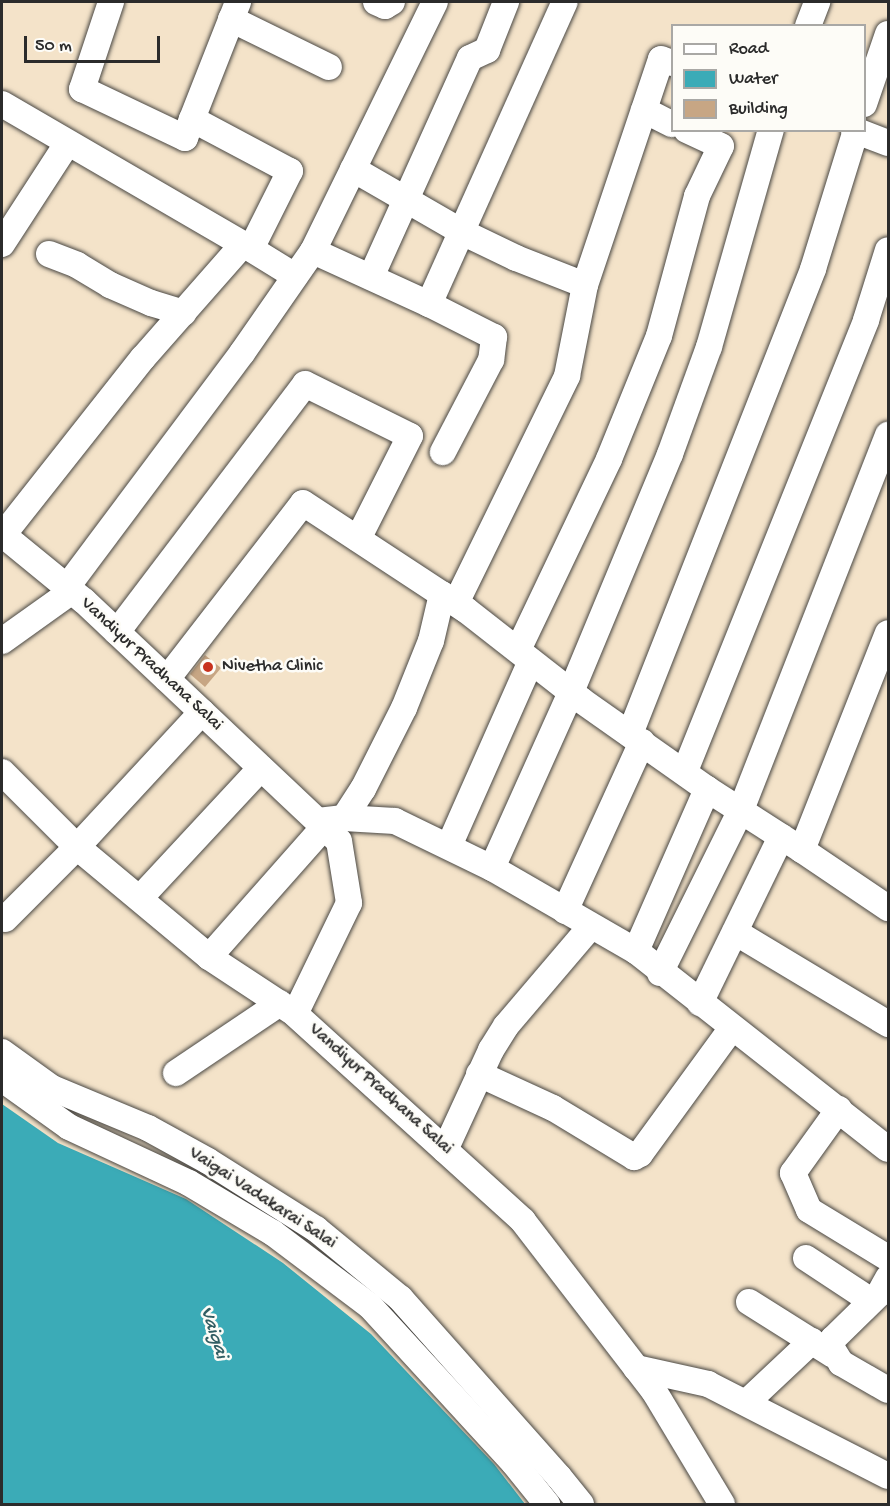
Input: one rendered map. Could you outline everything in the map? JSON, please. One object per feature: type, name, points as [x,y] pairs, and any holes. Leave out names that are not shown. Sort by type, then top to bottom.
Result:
[{"type":"street","points":[[111,2],[82,90],[185,138],[235,10],[329,67]]},
{"type":"street","points":[[376,2],[385,6],[392,2]]},
{"type":"street","points":[[371,278],[470,58],[487,50],[506,2]]},
{"type":"street","points":[[429,304],[565,2]]},
{"type":"street","points":[[809,24],[817,2]]},
{"type":"street","points":[[2,641],[70,589],[242,353],[313,251],[353,169],[426,6]]},
{"type":"street","points":[[866,98],[888,34]]},
{"type":"street","points":[[209,957],[329,822],[363,789],[404,708],[449,599],[567,376],[585,285],[661,59],[671,63]]},
{"type":"street","points":[[2,104],[296,276]]},
{"type":"street","points":[[644,110],[671,124]]},
{"type":"street","points":[[4,539],[143,358],[247,247],[290,171],[192,119]]},
{"type":"street","points":[[449,846],[525,656],[659,336],[697,196],[721,146],[691,132]]},
{"type":"street","points":[[492,868],[571,692],[670,454],[709,347],[770,132]]},
{"type":"street","points":[[565,910],[636,738],[813,269],[855,132]]},
{"type":"street","points":[[858,132],[888,143]]},
{"type":"street","points":[[2,244],[68,144]]},
{"type":"street","points":[[353,169],[462,231],[516,258],[585,285]]},
{"type":"street","points":[[685,771],[866,320],[888,250]]},
{"type":"street","points":[[313,251],[429,304],[494,337],[491,360],[443,452]]},
{"type":"street","points":[[49,254],[77,265],[110,285],[151,303],[183,313]]},
{"type":"street","points":[[117,632],[305,384],[410,436],[358,539]]},
{"type":"street","points":[[660,973],[741,810],[888,435]]},
{"type":"street","points":[[167,679],[303,503],[449,599],[571,692],[685,771],[707,789],[888,908]]},
{"type":"street","name":"Vandiyur Pradhana Salai","points":[[4,539],[70,589],[261,768],[329,822],[339,841],[349,903],[287,1008],[524,1221],[654,1391],[722,1504]]},
{"type":"street","points":[[700,1004],[735,932],[791,844],[887,639]]},
{"type":"street","points":[[4,919],[77,847],[202,712]]},
{"type":"street","points":[[141,897],[261,768]]},
{"type":"street","points":[[2,772],[77,847],[141,897],[209,957],[287,1008],[176,1073]]},
{"type":"street","points":[[636,951],[707,789]]},
{"type":"street","points":[[329,822],[395,821],[492,868],[636,951],[660,973],[888,1149]]},
{"type":"street","points":[[445,1150],[479,1074],[506,1026],[591,926]]},
{"type":"street","points":[[735,932],[888,1024]]},
{"type":"street","points":[[479,1074],[553,1108],[634,1157],[640,1154],[732,1028]]},
{"type":"street","name":"Vaigai Vadakarai Salai","points":[[2,1052],[51,1088],[148,1128],[208,1161],[316,1229],[400,1298],[580,1504]]},
{"type":"street","name":"Vaigai Vadakarai Salai","points":[[2,1079],[69,1127],[189,1183],[273,1233],[370,1306],[514,1463],[547,1504]]},
{"type":"street","points":[[839,1109],[793,1173],[808,1210],[888,1258]]},
{"type":"street","points":[[806,1258],[881,1293],[833,1339],[831,1347],[833,1355]]},
{"type":"street","points":[[749,1302],[833,1355],[841,1364],[888,1390]]},
{"type":"street","points":[[747,1402],[812,1341]]},
{"type":"street","points":[[636,1368],[708,1384],[888,1476]]},
{"type":"water","name":"Vaigai","points":[[2,1104],[58,1143],[186,1199],[283,1263],[371,1334],[494,1464],[525,1504],[2,1504]]},
{"type":"building","points":[[205,655],[221,668],[205,687],[190,674]]},
{"type":"place","name":"Nivetha Clinic","points":[[208,667]]}]
